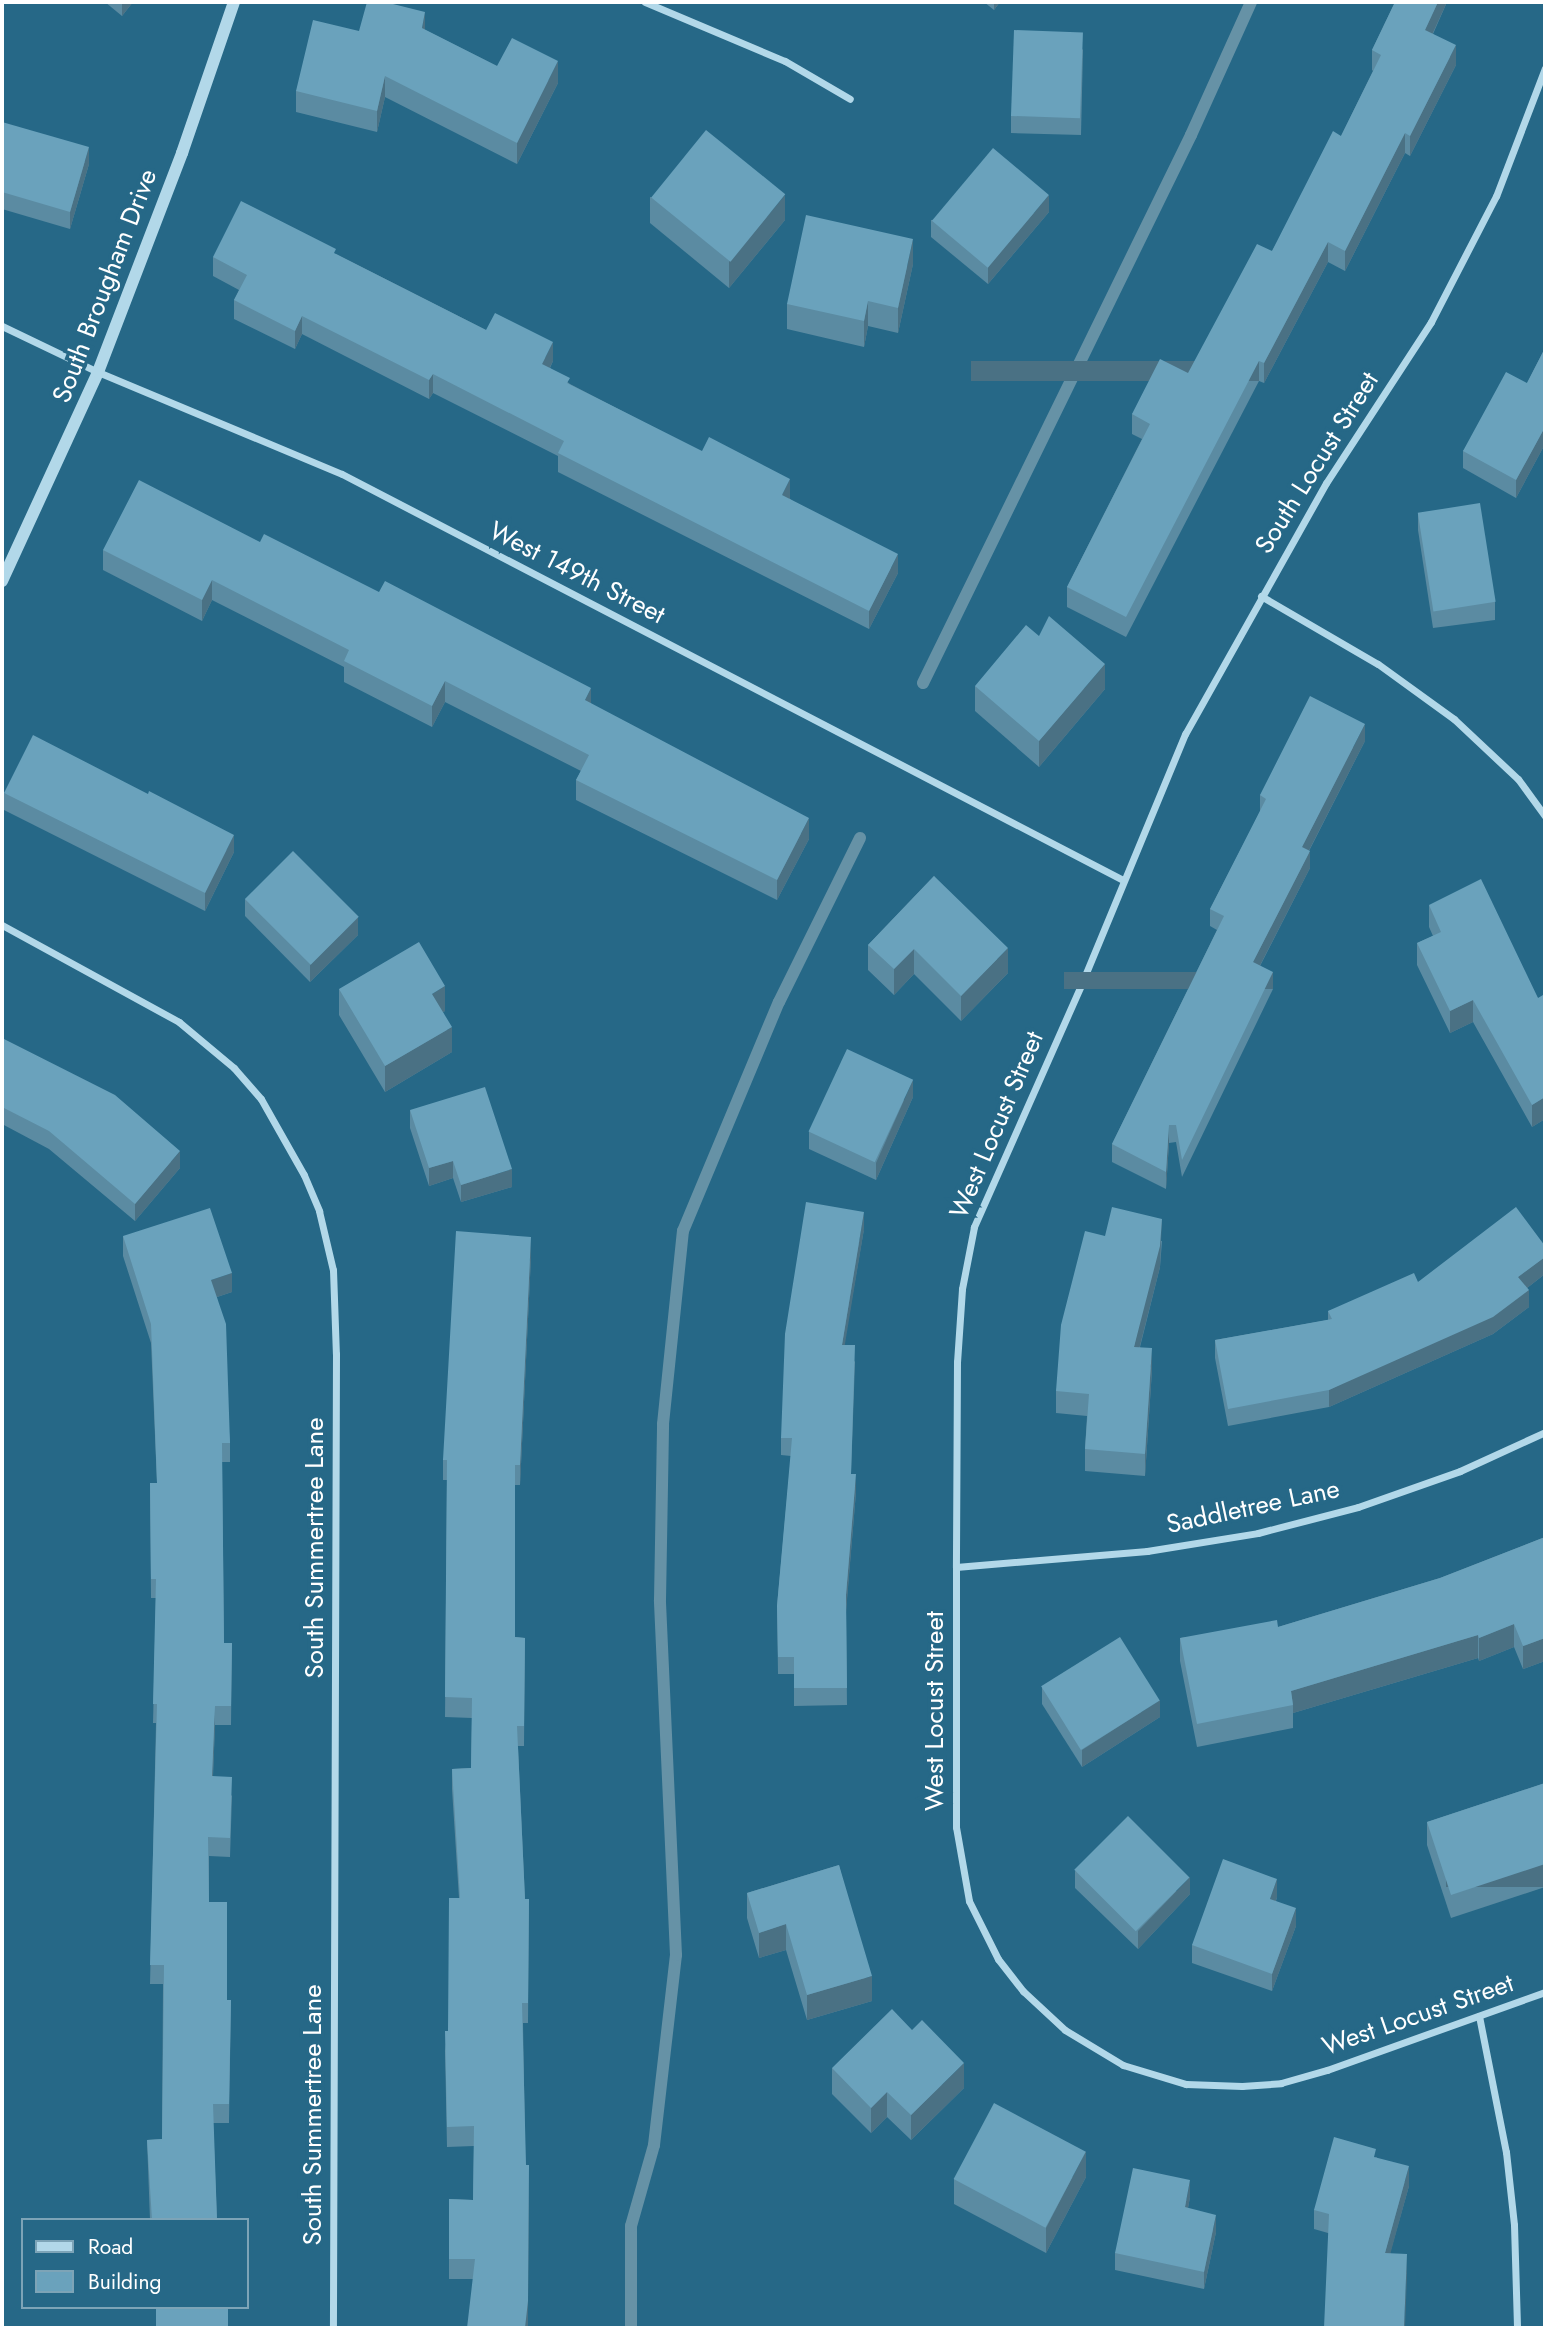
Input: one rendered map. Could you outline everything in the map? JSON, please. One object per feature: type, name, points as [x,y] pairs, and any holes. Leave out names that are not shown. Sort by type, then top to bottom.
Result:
[{"type":"street","name":"South Brougham Drive","points":[[2,581],[98,372],[182,153],[234,2]]},
{"type":"street","points":[[645,2],[785,61],[850,99]]},
{"type":"street","name":"South Locust Street","points":[[1123,880],[1185,734],[1261,596],[1326,483],[1431,322],[1496,196],[1545,68]]},
{"type":"street","name":"West 149th Street","points":[[2,326],[98,372],[342,474],[1123,880]]},
{"type":"street","points":[[1261,596],[1378,664],[1454,719],[1518,779],[1545,816]]},
{"type":"street","name":"West Locust Street","points":[[1123,880],[1082,983],[974,1227],[962,1289],[957,1362],[956,1827],[970,1901],[998,1959],[1023,1991],[1065,2030],[1123,2065],[1186,2084],[1242,2086],[1280,2083],[1327,2070],[1545,1992]]},
{"type":"street","name":"South Summertree Lane","points":[[2,925],[179,1022],[234,1068],[261,1099],[304,1175],[319,1211],[333,1270],[336,1354],[333,2328]]},
{"type":"street","name":"Saddletree Lane","points":[[956,1567],[1147,1551],[1258,1533],[1358,1507],[1448,1476],[1545,1432]]},
{"type":"street","points":[[1479,2016],[1506,2152],[1514,2225],[1517,2328]]},
{"type":"building","points":[[367,2],[385,2],[425,12],[422,28],[497,66],[512,38],[558,61],[517,143],[385,76],[377,111],[296,91],[313,20],[359,31]]},
{"type":"building","points":[[1395,2],[1438,2],[1425,30],[1456,45],[1410,136],[1405,133],[1345,251],[1328,242],[1264,363],[1259,361],[1126,617],[1067,587],[1150,424],[1132,414],[1160,359],[1188,373],[1257,244],[1272,251],[1333,131],[1341,136],[1381,55],[1372,50]]},
{"type":"building","points":[[1014,30],[1083,32],[1080,118],[1011,116]]},
{"type":"building","points":[[2,122],[89,147],[70,212],[2,192]]},
{"type":"building","points":[[706,130],[785,194],[731,262],[651,198]]},
{"type":"building","points":[[993,148],[1049,195],[988,268],[932,221]]},
{"type":"building","points":[[241,201],[336,249],[334,253],[486,330],[495,313],[553,342],[542,364],[570,378],[567,383],[702,451],[709,437],[790,479],[782,495],[898,554],[869,611],[558,453],[564,441],[433,374],[429,380],[302,316],[295,331],[234,300],[247,275],[213,257]]},
{"type":"building","points":[[806,215],[913,239],[898,308],[868,301],[864,321],[787,304]]},
{"type":"building","points":[[1545,348],[1545,427],[1516,480],[1463,451],[1506,372],[1527,383]]},
{"type":"building","points":[[139,480],[260,542],[264,534],[379,592],[385,581],[591,688],[585,700],[809,818],[777,880],[576,780],[589,755],[445,681],[432,706],[344,661],[349,650],[212,580],[202,600],[103,550]]},
{"type":"building","points":[[1480,503],[1496,602],[1433,612],[1418,513]]},
{"type":"building","points":[[1049,616],[1105,664],[1039,741],[975,686],[1026,625],[1039,636]]},
{"type":"building","points":[[1310,696],[1365,724],[1302,847],[1310,851],[1253,962],[1273,972],[1182,1160],[1176,1125],[1169,1125],[1166,1172],[1112,1144],[1224,916],[1210,909],[1266,799],[1260,795]]},
{"type":"building","points":[[33,735],[234,835],[205,893],[4,793]]},
{"type":"building","points":[[293,851],[359,917],[311,965],[245,899]]},
{"type":"building","points":[[934,876],[1008,948],[961,996],[914,949],[894,969],[868,945]]},
{"type":"building","points":[[1481,879],[1538,998],[1543,995],[1545,998],[1545,1097],[1532,1105],[1473,1000],[1450,1011],[1417,943],[1441,932],[1429,905]]},
{"type":"building","points":[[419,942],[445,986],[432,994],[452,1027],[385,1066],[339,989]]},
{"type":"building","points":[[2,1038],[115,1095],[180,1151],[135,1204],[49,1131],[2,1107]]},
{"type":"building","points":[[847,1049],[913,1080],[875,1162],[809,1131]]},
{"type":"building","points":[[485,1087],[512,1169],[461,1185],[453,1161],[429,1168],[410,1110]]},
{"type":"building","points":[[806,1202],[864,1212],[842,1345],[855,1345],[851,1474],[856,1474],[846,1595],[847,1688],[794,1688],[794,1657],[778,1657],[777,1606],[792,1438],[781,1438],[785,1334]]},
{"type":"building","points":[[1112,1207],[1162,1219],[1160,1246],[1134,1347],[1152,1348],[1145,1454],[1085,1449],[1089,1394],[1056,1391],[1061,1325],[1085,1231],[1105,1236]]},
{"type":"building","points":[[1516,1207],[1545,1246],[1545,1257],[1518,1277],[1529,1290],[1493,1317],[1329,1390],[1228,1409],[1215,1340],[1332,1319],[1328,1311],[1414,1273],[1418,1282]]},
{"type":"building","points":[[210,1208],[232,1273],[211,1280],[226,1324],[230,1443],[222,1443],[224,1643],[232,1643],[231,1706],[215,1706],[212,1776],[232,1777],[230,1838],[208,1837],[209,1902],[227,1902],[227,2000],[231,2000],[229,2104],[213,2104],[217,2218],[152,2218],[147,2140],[162,2139],[164,1965],[150,1965],[157,1704],[153,1704],[156,1579],[151,1579],[150,1483],[157,1483],[151,1324],[123,1236]]},
{"type":"building","points":[[456,1231],[531,1237],[520,1465],[515,1465],[515,1637],[525,1638],[524,1726],[517,1726],[525,1899],[529,1899],[528,2003],[522,2003],[526,2165],[529,2165],[528,2301],[525,2328],[467,2328],[475,2259],[449,2259],[449,2199],[473,2200],[474,2126],[447,2127],[445,2031],[448,2031],[449,1898],[460,1898],[452,1769],[471,1768],[472,1698],[445,1697],[447,1460],[443,1460]]},
{"type":"building","points":[[1545,1537],[1545,1638],[1523,1646],[1514,1624],[1479,1638],[1478,1635],[1291,1691],[1293,1705],[1197,1724],[1180,1638],[1277,1620],[1278,1627],[1440,1578]]},
{"type":"building","points":[[1120,1637],[1160,1701],[1081,1750],[1041,1686]]},
{"type":"building","points":[[1545,1783],[1545,1864],[1451,1895],[1427,1822]]},
{"type":"building","points":[[1128,1816],[1190,1878],[1136,1931],[1074,1870]]},
{"type":"building","points":[[1223,1859],[1277,1879],[1270,1899],[1296,1908],[1272,1974],[1192,1945]]},
{"type":"building","points":[[839,1865],[872,1976],[807,1995],[786,1924],[759,1933],[747,1893]]},
{"type":"building","points":[[892,2009],[912,2030],[922,2020],[964,2063],[911,2115],[887,2092],[871,2108],[832,2068]]},
{"type":"building","points":[[994,2103],[1086,2152],[1045,2228],[954,2179]]},
{"type":"building","points":[[1334,2137],[1376,2149],[1374,2157],[1409,2166],[1385,2253],[1407,2254],[1404,2328],[1324,2328],[1329,2214],[1314,2210]]},
{"type":"building","points":[[1133,2168],[1190,2180],[1185,2207],[1216,2215],[1204,2272],[1115,2253]]},
{"type":"building","points":[[156,2309],[228,2309],[228,2328],[156,2328]]},
{"type":"waterway","points":[[923,683],[1191,135],[1251,2]]},
{"type":"waterway","points":[[631,2328],[631,2226],[654,2145],[676,1955],[660,1600],[663,1424],[683,1231],[779,1002],[860,838]]}]
